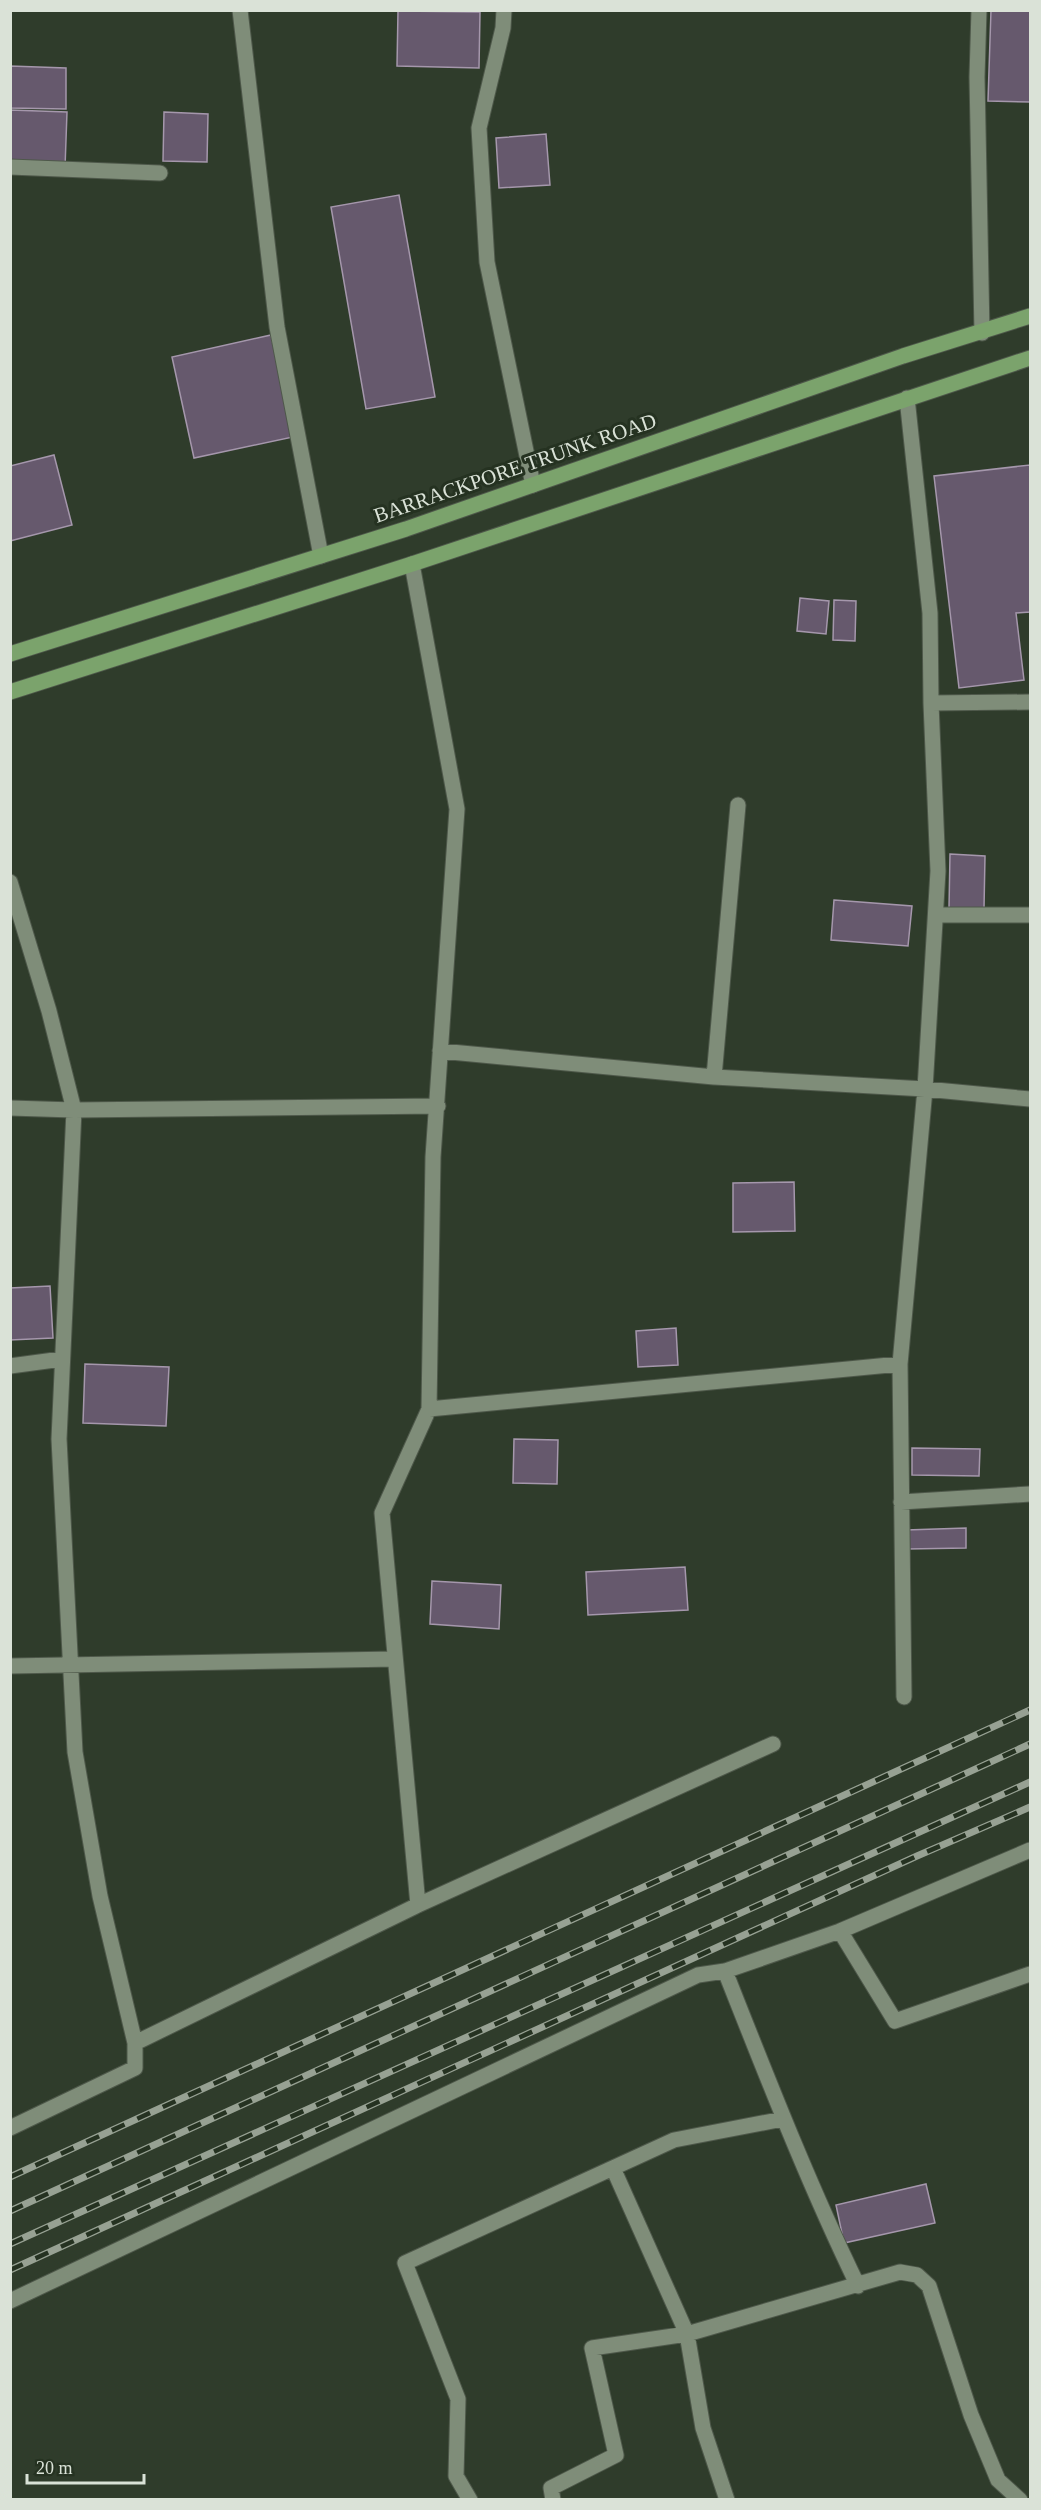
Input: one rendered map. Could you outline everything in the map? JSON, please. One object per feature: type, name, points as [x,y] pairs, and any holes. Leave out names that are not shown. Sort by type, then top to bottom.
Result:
[{"type":"main road","name":"BARRACKPORE TRUNK ROAD","points":[[10,654],[321,556],[903,356],[1030,316]]},
{"type":"main road","points":[[10,692],[412,564],[1030,358]]},
{"type":"street","points":[[240,10],[277,327],[321,556]]},
{"type":"street","points":[[504,10],[479,128],[487,262],[533,484]]},
{"type":"street","points":[[979,10],[977,77],[982,333]]},
{"type":"street","points":[[10,167],[160,173]]},
{"type":"street","points":[[904,1697],[900,1364],[925,1089],[938,871],[930,613],[907,398]]},
{"type":"street","points":[[412,564],[457,808],[434,1157],[429,1408],[382,1513],[418,1905]]},
{"type":"street","points":[[931,703],[1030,702]]},
{"type":"street","points":[[714,1077],[738,804]]},
{"type":"street","points":[[10,882],[49,1011],[74,1110],[59,1439],[75,1752],[100,1896],[135,2043],[135,2068],[10,2128]]},
{"type":"street","points":[[936,915],[1030,915]]},
{"type":"street","points":[[440,1051],[714,1077],[925,1089],[1030,1099]]},
{"type":"street","points":[[10,1108],[74,1110],[438,1106]]},
{"type":"street","points":[[10,1366],[62,1359]]},
{"type":"street","points":[[429,1408],[900,1364]]},
{"type":"street","points":[[901,1502],[1030,1494]]},
{"type":"street","points":[[10,1666],[395,1659]]},
{"type":"street","points":[[135,2043],[418,1905],[773,1744]]},
{"type":"street","points":[[10,2301],[698,1975],[725,1971],[840,1931],[1030,1850]]},
{"type":"street","points":[[840,1931],[895,2021],[1030,1974]]},
{"type":"street","points":[[725,1971],[783,2119],[827,2222],[858,2286]]},
{"type":"street","points":[[470,2499],[456,2476],[459,2399],[405,2263],[674,2140],[783,2119]]},
{"type":"street","points":[[614,2168],[687,2334],[703,2428],[727,2499]]},
{"type":"street","points":[[553,2499],[550,2488],[616,2455],[592,2348],[687,2334],[900,2272],[917,2275],[929,2286],[971,2415],[998,2480],[1020,2499]]},
{"type":"building","points":[[991,10],[1030,10],[1030,102],[988,101]]},
{"type":"building","points":[[398,11],[480,12],[479,68],[397,66]]},
{"type":"building","points":[[10,66],[66,68],[66,109],[10,108]]},
{"type":"building","points":[[10,110],[67,112],[65,168],[10,166]]},
{"type":"building","points":[[164,112],[208,114],[207,162],[163,161]]},
{"type":"building","points":[[546,134],[550,185],[499,188],[496,138]]},
{"type":"building","points":[[399,195],[435,397],[366,409],[331,207]]},
{"type":"building","points":[[271,335],[293,437],[194,458],[172,357]]},
{"type":"building","points":[[54,455],[72,525],[10,541],[10,466]]},
{"type":"building","points":[[1030,465],[1030,612],[1016,613],[1024,680],[959,688],[934,476]]},
{"type":"building","points":[[800,598],[829,601],[826,634],[797,631]]},
{"type":"building","points":[[834,600],[856,601],[855,641],[833,640]]},
{"type":"building","points":[[950,854],[985,856],[984,908],[949,908]]},
{"type":"building","points":[[834,900],[912,906],[908,946],[831,940]]},
{"type":"building","points":[[794,1182],[795,1231],[733,1232],[733,1183]]},
{"type":"building","points":[[50,1286],[53,1338],[10,1340],[10,1288]]},
{"type":"building","points":[[676,1328],[678,1365],[638,1367],[636,1331]]},
{"type":"building","points":[[85,1364],[169,1367],[166,1426],[83,1423]]},
{"type":"building","points":[[514,1439],[558,1440],[557,1484],[513,1483]]},
{"type":"building","points":[[912,1448],[980,1449],[979,1476],[912,1475]]},
{"type":"building","points":[[966,1528],[966,1548],[907,1549],[906,1530]]},
{"type":"building","points":[[685,1567],[688,1610],[588,1615],[586,1572]]},
{"type":"building","points":[[432,1581],[501,1585],[499,1629],[430,1624]]},
{"type":"building","points":[[926,2184],[935,2223],[844,2243],[836,2205]]},
{"type":"railway","points":[[10,2177],[1030,1710]]},
{"type":"railway","points":[[10,2211],[1030,1744]]},
{"type":"railway","points":[[10,2244],[1030,1782]]},
{"type":"railway","points":[[10,2270],[917,1856],[1030,1807]]}]
